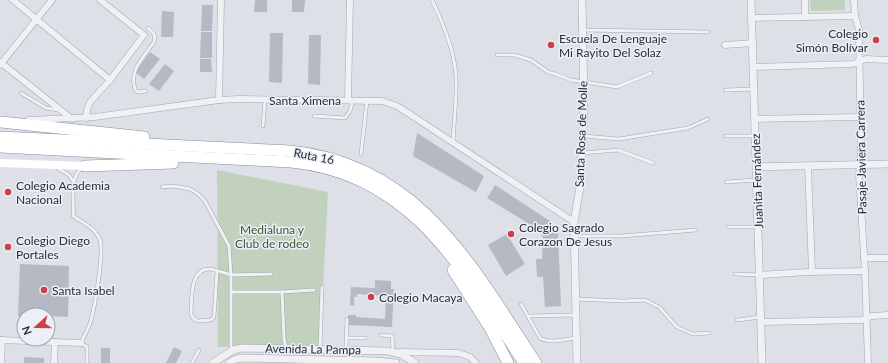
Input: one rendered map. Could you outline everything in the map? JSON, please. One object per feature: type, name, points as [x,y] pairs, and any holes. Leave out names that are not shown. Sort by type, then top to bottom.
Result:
[{"type":"highway","points":[[0,122],[276,151]]},
{"type":"highway","name":"Ruta 16","points":[[0,137],[276,151],[303,153],[338,160],[376,177],[404,194],[428,216],[454,244],[476,272],[536,363]]},
{"type":"highway","name":"Ruta 16","points":[[0,147],[291,162],[328,168],[348,174],[372,186],[394,200],[416,217],[440,242],[463,271],[524,363]]},
{"type":"highway","points":[[85,166],[158,164],[221,159]]},
{"type":"highway","points":[[416,217],[469,294],[490,328],[508,363]]},
{"type":"highway","points":[[508,320],[542,363]]},
{"type":"main road","points":[[0,162],[85,166]]},
{"type":"street","points":[[13,0],[110,80]]},
{"type":"street","points":[[52,0],[0,63],[72,119]]},
{"type":"street","points":[[86,118],[90,102],[110,80],[144,35],[100,0]]},
{"type":"street","points":[[219,100],[221,0]]},
{"type":"street","points":[[350,0],[350,100]]},
{"type":"street","name":"Santa Rosa de Molle","points":[[577,363],[574,222],[580,187],[583,136],[584,104],[582,0]]},
{"type":"street","name":"Juanita Fernández","points":[[751,0],[762,363]]},
{"type":"street","points":[[805,0],[805,17]]},
{"type":"street","name":"Pasaje Javiera Carrera","points":[[854,0],[854,16],[859,30],[861,117],[859,174],[865,271],[868,363]]},
{"type":"street","points":[[752,18],[854,16]]},
{"type":"street","points":[[725,45],[753,43]]},
{"type":"street","points":[[753,67],[853,64],[866,60],[888,60]]},
{"type":"street","name":"Santa Ximena","points":[[0,122],[86,118],[219,100],[265,99],[382,101],[397,106],[574,222]]},
{"type":"street","points":[[755,119],[861,117]]},
{"type":"street","points":[[756,167],[888,164]]},
{"type":"street","points":[[808,166],[812,272]]},
{"type":"street","points":[[864,258],[888,258]]},
{"type":"street","points":[[760,275],[865,271]]},
{"type":"street","points":[[761,320],[862,320],[872,316],[888,315]]},
{"type":"street","points":[[1,363],[1,340],[16,341]]},
{"type":"street","points":[[56,342],[81,343]]},
{"type":"street","points":[[54,363],[55,347]]},
{"type":"street","name":"Avenida La Pampa","points":[[213,363],[231,351],[242,348],[395,352],[406,356],[414,363]]},
{"type":"street","points":[[286,349],[286,361]]},
{"type":"street","points":[[298,349],[298,361]]},
{"type":"street","points":[[230,363],[231,351]]},
{"type":"street","points":[[376,351],[376,362]]},
{"type":"street","points":[[395,352],[459,353],[470,357],[476,363]]},
{"type":"street","name":"Avenida La Pampa","points":[[230,363],[236,359],[243,358],[286,361],[396,363]]},
{"type":"lane","points":[[432,0],[446,33],[454,60],[456,77],[453,142]]},
{"type":"lane","points":[[146,91],[136,91],[134,77],[136,66],[154,42],[154,32],[148,28]]},
{"type":"lane","points":[[582,30],[708,32]]},
{"type":"lane","points":[[497,56],[514,55],[531,60],[548,72],[571,80],[617,87],[651,74]]},
{"type":"lane","points":[[725,90],[754,89]]},
{"type":"lane","points":[[21,93],[46,108],[61,110]]},
{"type":"lane","points":[[263,126],[265,99]]},
{"type":"lane","points":[[314,116],[345,118],[350,111],[350,100]]},
{"type":"lane","points":[[361,154],[367,101]]},
{"type":"lane","points":[[583,136],[618,139],[688,128],[708,119]]},
{"type":"lane","points":[[726,136],[755,136]]},
{"type":"lane","points":[[582,153],[618,150],[652,163]]},
{"type":"lane","points":[[51,165],[69,175],[73,181]]},
{"type":"lane","points":[[85,166],[78,171],[73,181],[73,216],[90,226],[96,233],[100,241],[101,250],[91,321],[81,343],[87,347],[87,363]]},
{"type":"lane","points":[[726,182],[757,180]]},
{"type":"lane","points":[[162,187],[173,186],[190,189],[198,194],[205,201],[229,246],[232,292],[231,351]]},
{"type":"lane","points":[[728,227],[758,227]]},
{"type":"lane","points":[[574,236],[621,236],[696,230]]},
{"type":"lane","points":[[217,271],[214,317],[211,320],[196,321],[192,314],[194,283],[195,277],[200,272],[209,269],[217,271],[231,275],[272,274]]},
{"type":"lane","points":[[735,274],[760,275]]},
{"type":"lane","points":[[320,350],[322,287]]},
{"type":"lane","points":[[232,292],[282,292],[314,290]]},
{"type":"lane","points":[[282,292],[284,338],[286,349]]},
{"type":"lane","points":[[575,298],[623,301],[645,300],[659,307],[677,327],[693,334],[709,334]]},
{"type":"lane","points":[[521,304],[540,338],[552,341],[576,338]]},
{"type":"lane","points":[[528,316],[576,315]]},
{"type":"lane","points":[[346,350],[348,319]]},
{"type":"lane","points":[[737,320],[761,320]]},
{"type":"lane","points":[[381,335],[392,336],[395,352]]},
{"type":"lane","points":[[347,338],[365,338]]},
{"type":"lane","points":[[192,363],[199,350]]},
{"type":"green space","points":[[810,0],[845,0],[845,10],[811,11]]},
{"type":"green space","name":"Medialuna y Club de rodeo","points":[[217,170],[328,192],[320,345],[218,347]]},
{"type":"building","points":[[255,0],[267,0],[267,12],[254,12]]},
{"type":"building","points":[[292,0],[305,0],[304,12],[292,12]]},
{"type":"building","points":[[202,5],[213,5],[212,31],[201,31]]},
{"type":"building","points":[[162,11],[174,12],[173,37],[161,37]]},
{"type":"building","points":[[201,32],[212,32],[212,58],[200,58]]},
{"type":"building","points":[[270,33],[283,33],[282,83],[269,82]]},
{"type":"building","points":[[309,35],[321,35],[320,85],[308,84]]},
{"type":"building","points":[[150,52],[160,59],[144,79],[135,72]]},
{"type":"building","points":[[200,59],[211,59],[212,72],[200,72]]},
{"type":"building","points":[[165,64],[174,71],[159,91],[149,84]]},
{"type":"building","points":[[417,133],[484,176],[476,192],[413,156]]},
{"type":"building","points":[[495,185],[550,221],[547,224],[551,231],[558,232],[561,306],[545,307],[543,277],[537,277],[536,259],[542,259],[543,237],[539,230],[487,198]]},
{"type":"building","points":[[507,234],[525,264],[506,276],[488,245]]},
{"type":"building","name":"Santa Isabel","points":[[20,264],[69,266],[68,317],[56,316],[56,307],[18,307]]},
{"type":"building","points":[[375,280],[391,281],[391,289],[394,289],[392,327],[348,325],[348,315],[385,319],[386,296],[357,294],[357,297],[354,297],[354,306],[350,305],[351,287],[375,288]]},
{"type":"building","points":[[174,347],[182,351],[176,363],[166,363]]},
{"type":"building","points":[[101,348],[110,348],[110,363],[101,363]]},
{"type":"building","points":[[24,357],[44,358],[44,363],[24,363]]},
{"type":"place","name":"Colegio Simón Bolívar","points":[[876,40]]},
{"type":"place","name":"Escuela De Lenguaje Mi Rayito Del Solaz","points":[[551,45]]},
{"type":"place","name":"Colegio Academia Nacional","points":[[8,192]]},
{"type":"place","name":"Colegio Sagrado Corazon De Jesus","points":[[511,234]]},
{"type":"place","name":"Colegio Diego Portales","points":[[8,247]]},
{"type":"place","name":"Santa Isabel","points":[[44,290]]},
{"type":"place","name":"Colegio Macaya","points":[[371,297]]}]
